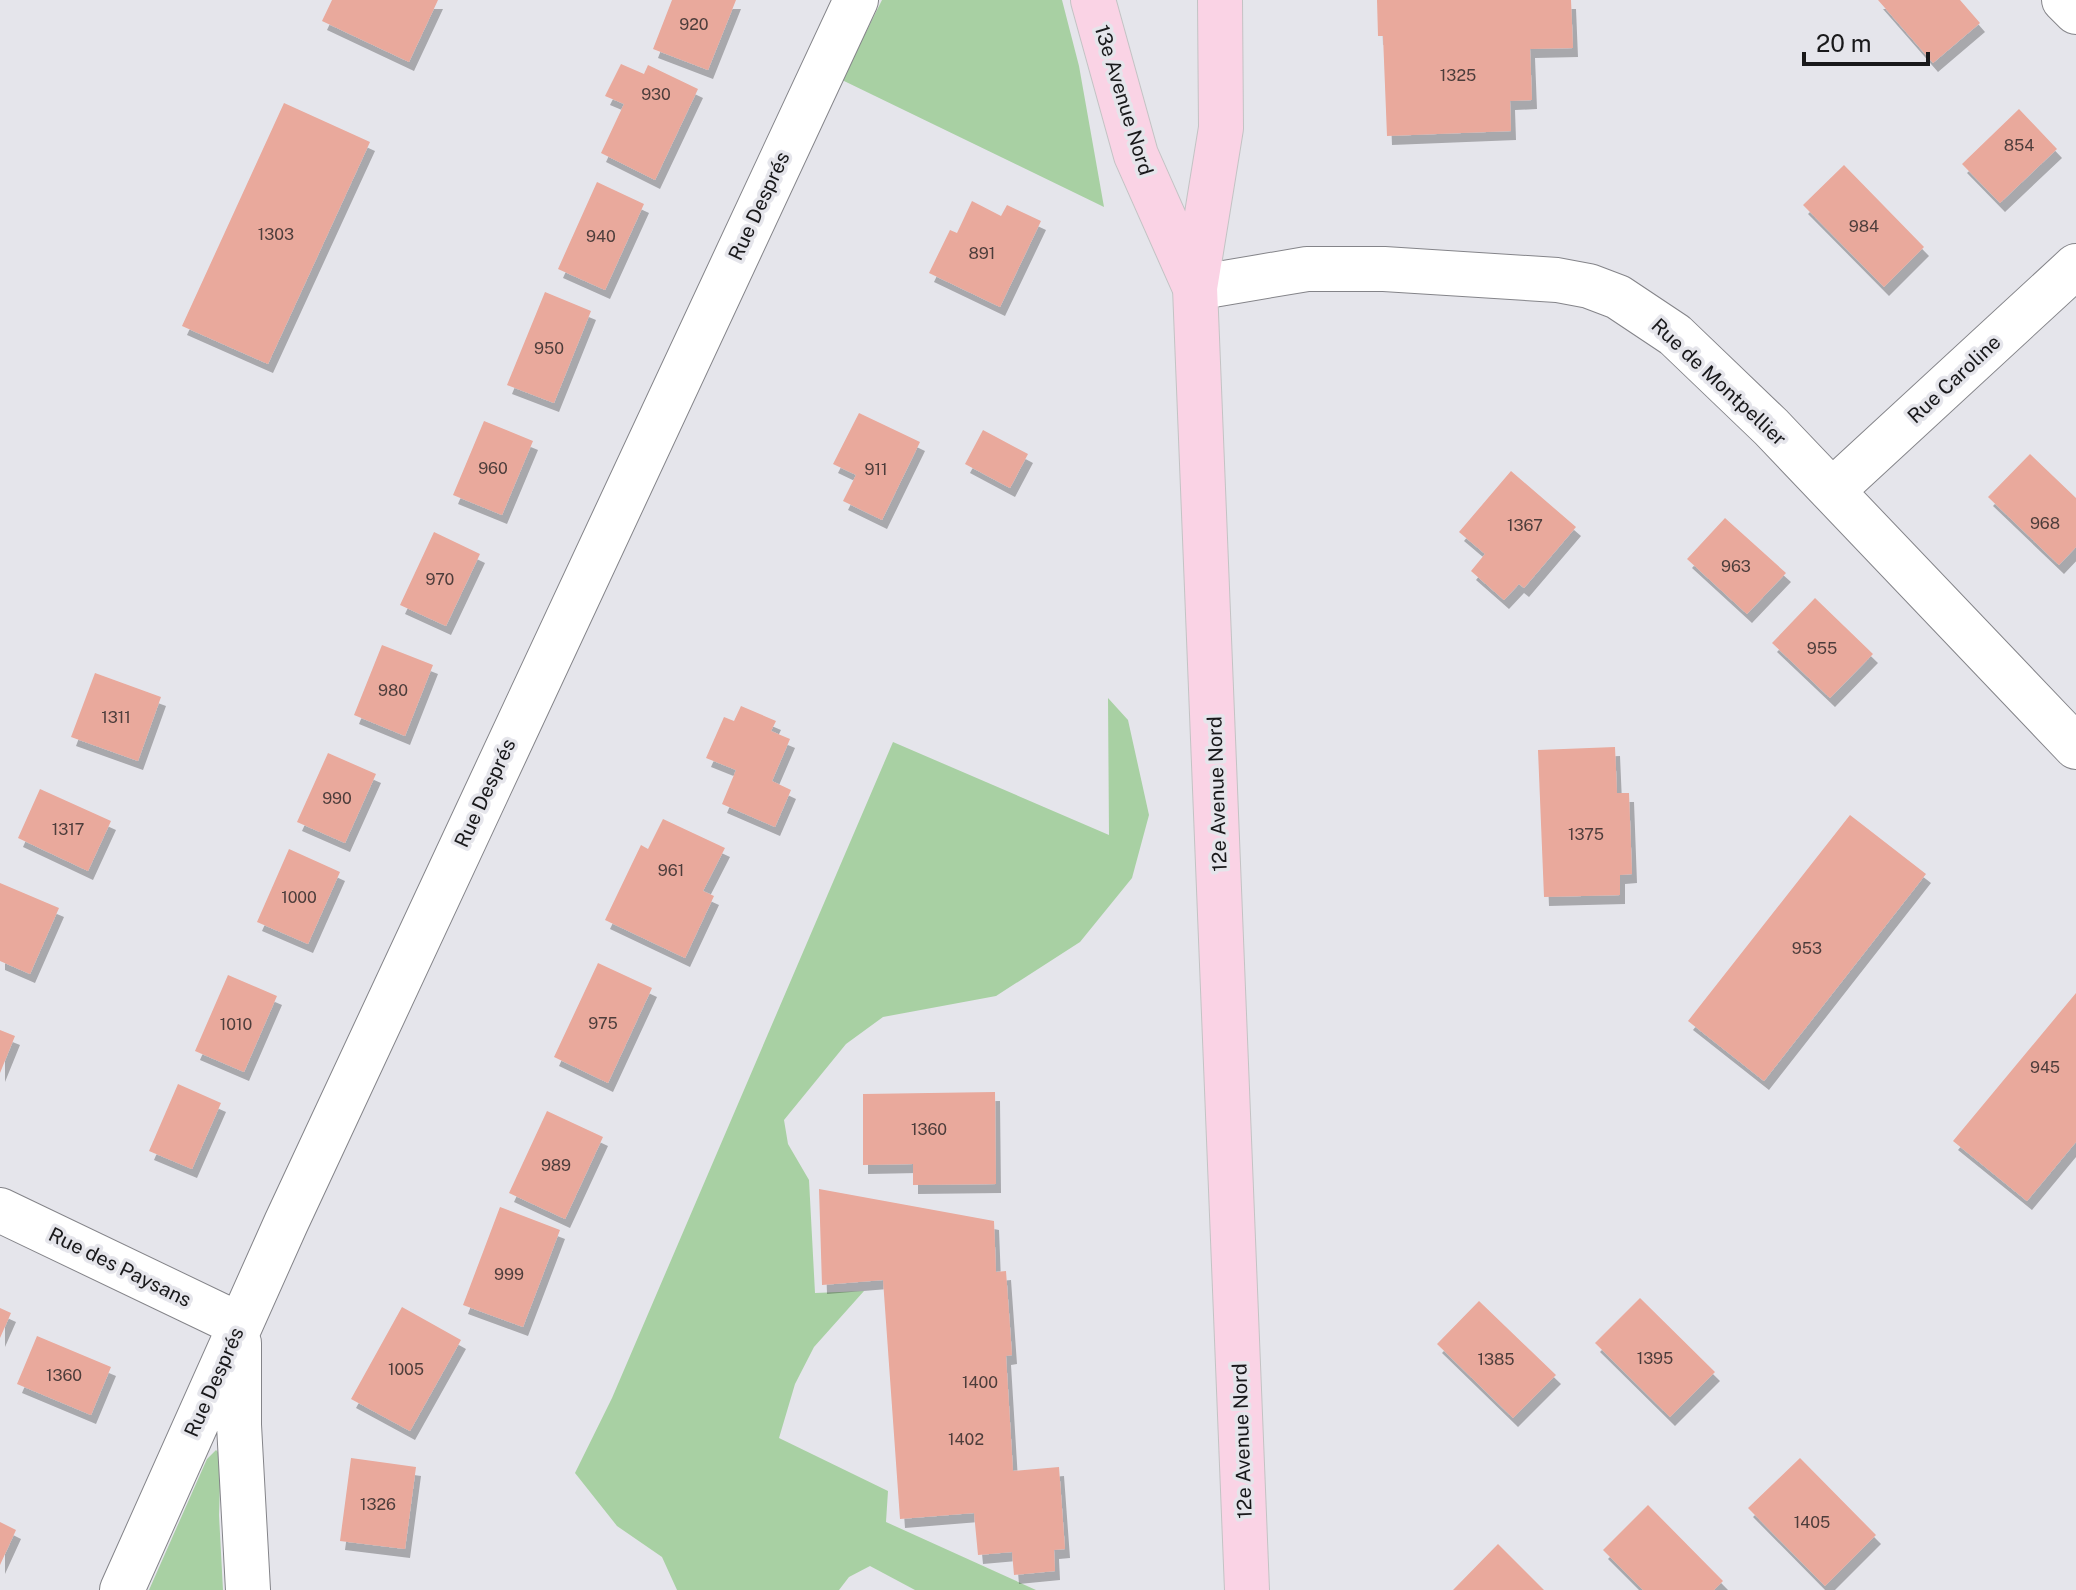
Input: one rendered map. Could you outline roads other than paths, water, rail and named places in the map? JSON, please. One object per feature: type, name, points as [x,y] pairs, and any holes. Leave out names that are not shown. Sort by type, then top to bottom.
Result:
[{"type":"main road","name":"13e Avenue Nord","points":[[1093,0],[1136,155],[1195,288]]},
{"type":"main road","name":"12e Avenue Nord","points":[[1220,0],[1221,128],[1195,288],[1247,1590]]},
{"type":"street","name":"Rue Després","points":[[122,1590],[286,1223],[856,0]]},
{"type":"street","points":[[2064,0],[2076,12]]},
{"type":"street","name":"Rue Caroline","points":[[1832,491],[2076,266]]},
{"type":"street","name":"Rue de Montpellier","points":[[1195,288],[1307,269],[1415,271],[1557,280],[1589,286],[1618,297],[1675,335],[1771,427],[2076,747]]},
{"type":"street","name":"Rue des Paysans","points":[[0,1210],[240,1325]]},
{"type":"street","points":[[240,1325],[239,1425],[248,1590]]}]
